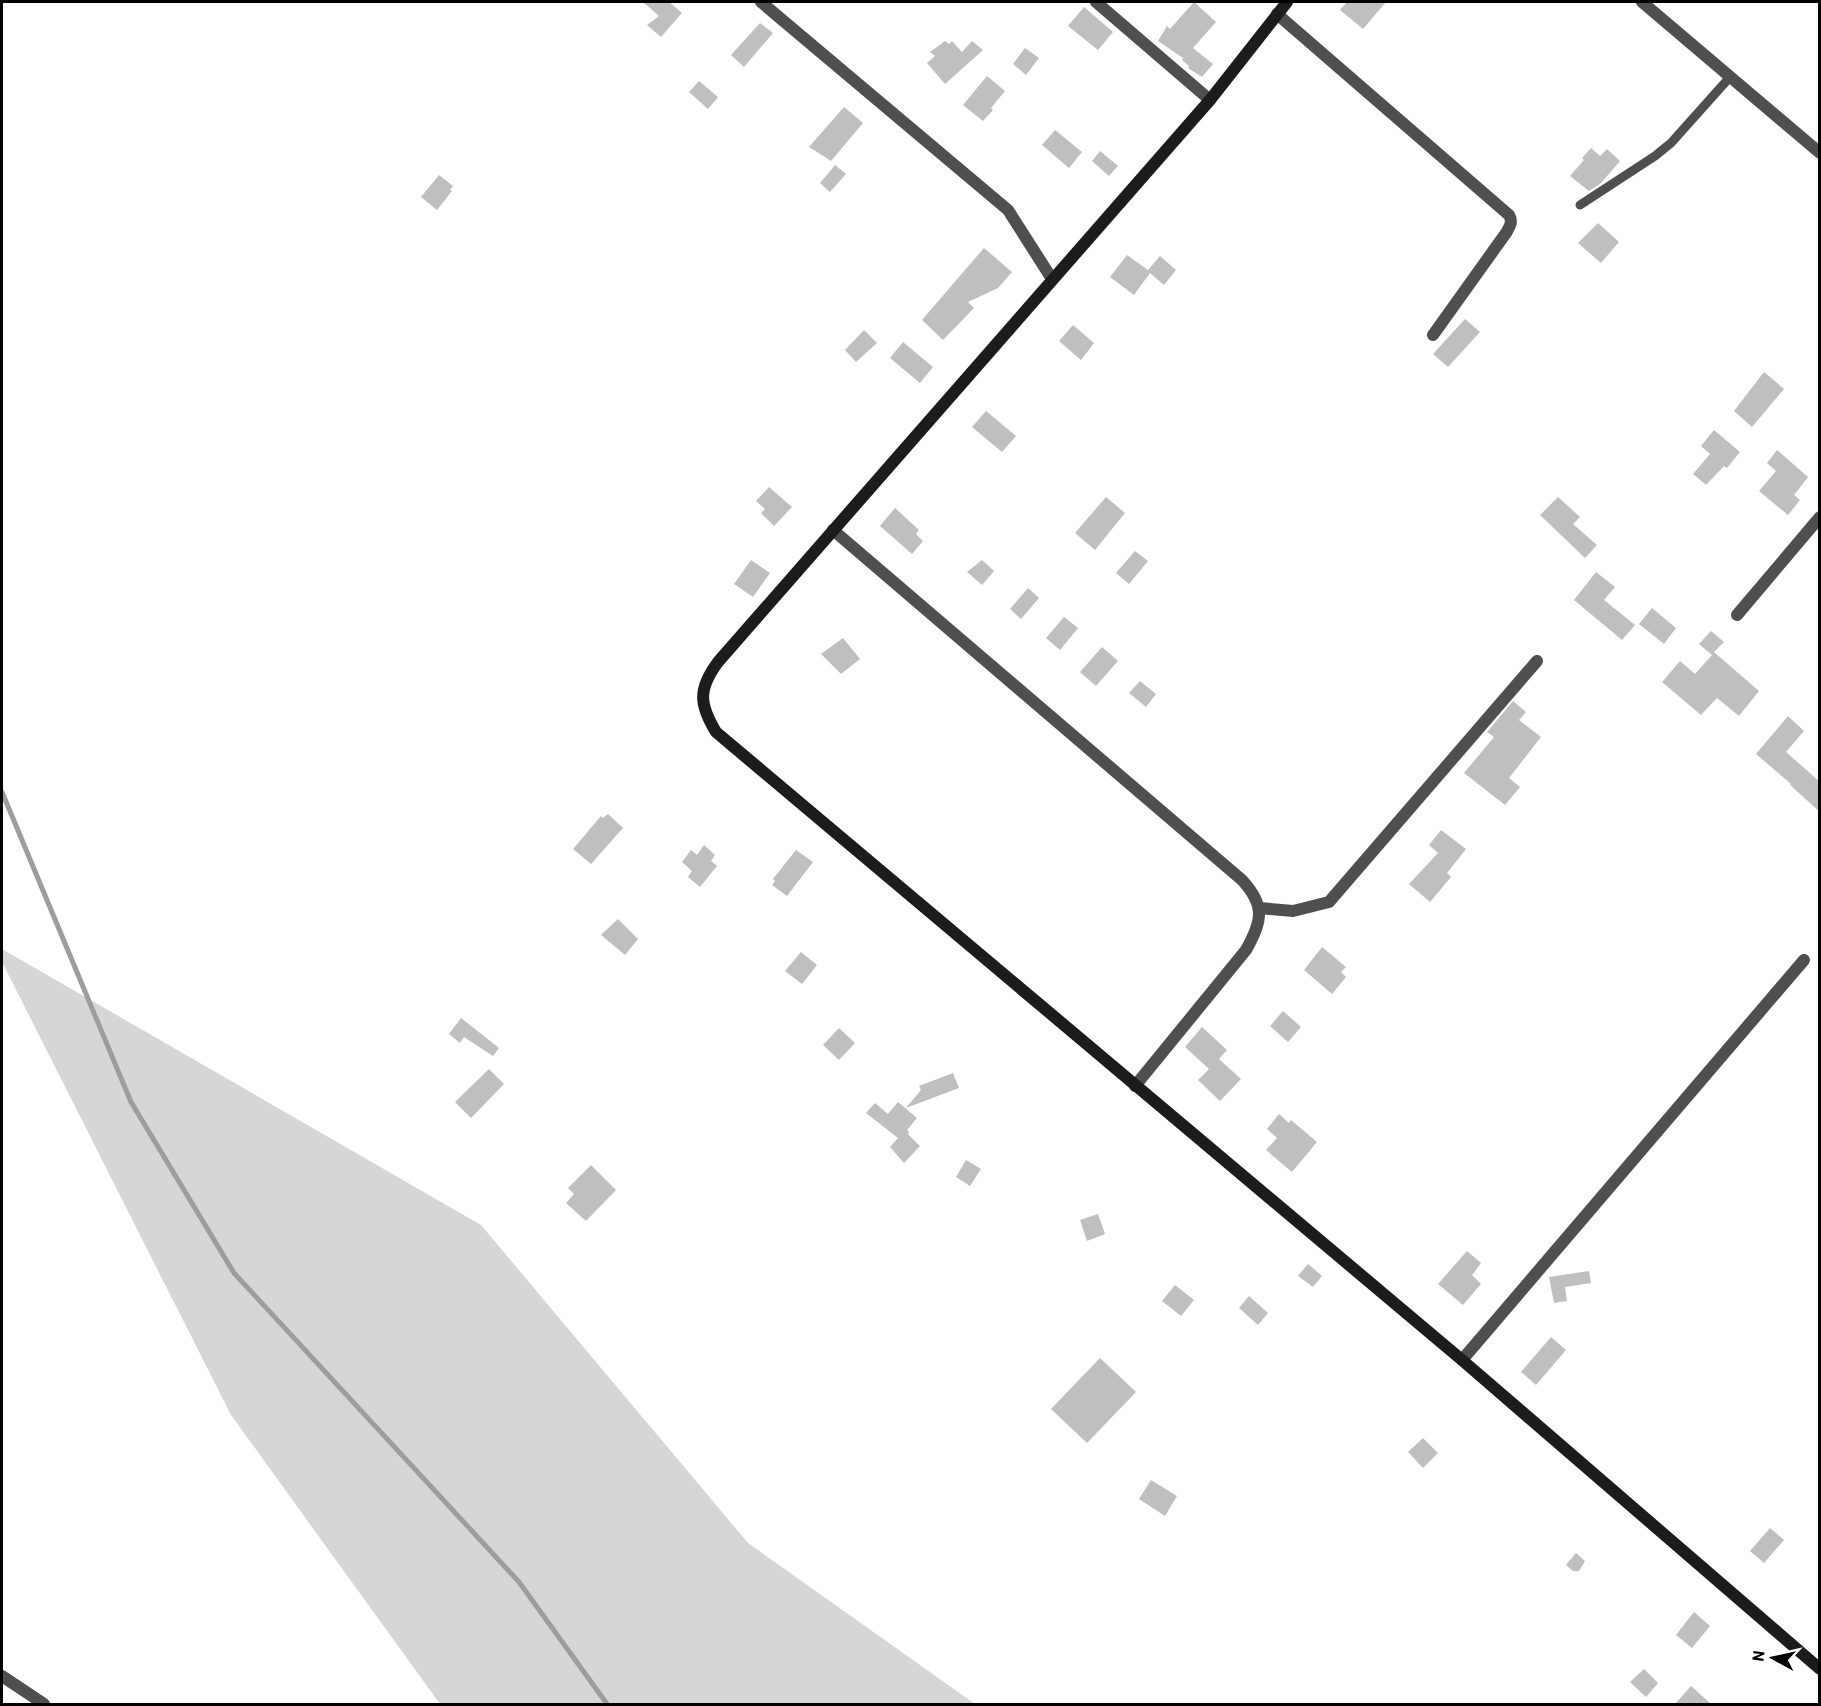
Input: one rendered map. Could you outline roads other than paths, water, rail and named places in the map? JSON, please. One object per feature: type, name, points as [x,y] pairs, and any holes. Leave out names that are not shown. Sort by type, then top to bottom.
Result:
[{"type":"street","points":[[761,2],[1008,210],[1052,279]]},
{"type":"street","points":[[1096,2],[1210,100]]},
{"type":"street","points":[[1287,2],[1210,100],[832,530],[709,675],[703,687],[706,715],[716,732],[1462,1360],[1820,1669]]},
{"type":"street","points":[[1642,2],[1820,153]]},
{"type":"street","points":[[1277,14],[1505,209],[1512,220],[1506,233],[1433,335]]},
{"type":"street","points":[[1737,615],[1820,518]]},
{"type":"street","points":[[832,530],[1242,880],[1255,894],[1259,908],[1257,930],[1246,950],[1135,1086]]},
{"type":"street","points":[[1259,908],[1293,910],[1329,902],[1537,661]]},
{"type":"street","points":[[1462,1360],[1804,960]]},
{"type":"street","points":[[2,1676],[44,1704]]},
{"type":"lane","points":[[1580,205],[1671,143],[1730,77]]},
{"type":"waterway","points":[[2,792],[131,1102],[234,1273],[519,1582],[607,1704]]}]
